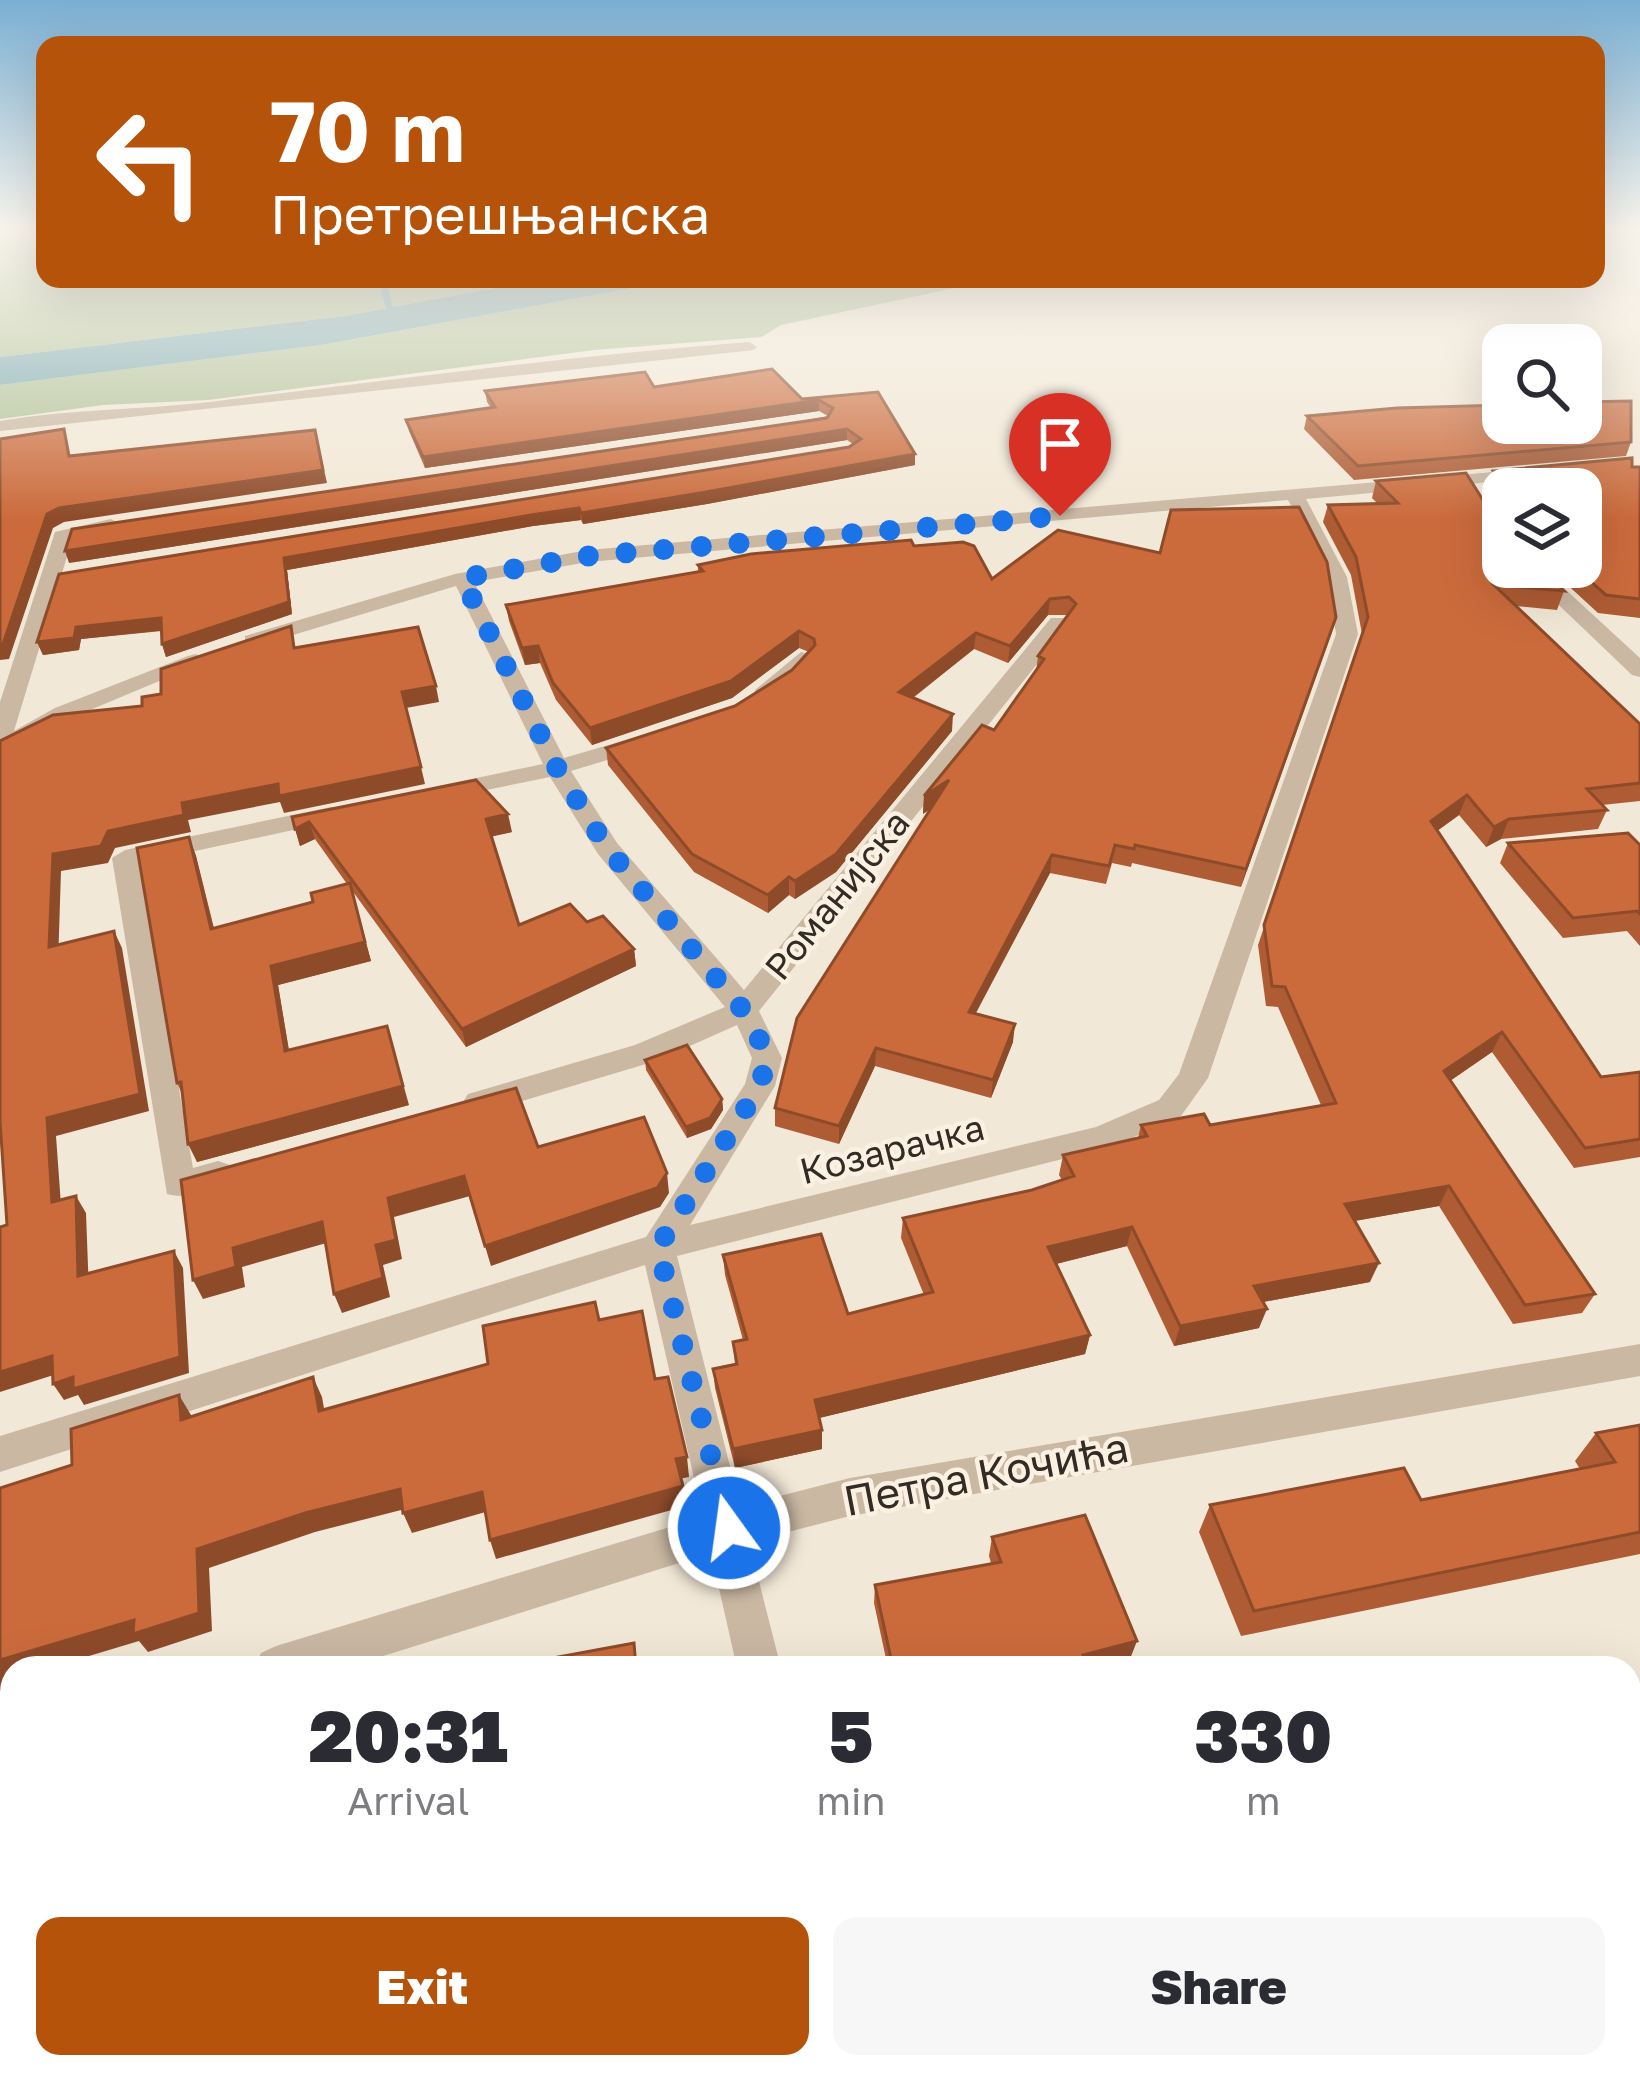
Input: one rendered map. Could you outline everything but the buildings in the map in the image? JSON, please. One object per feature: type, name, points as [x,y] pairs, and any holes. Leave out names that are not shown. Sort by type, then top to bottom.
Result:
[{"type":"street","points":[[0,426],[109,412],[202,408],[543,363],[748,347]]},
{"type":"street","points":[[0,749],[63,713],[224,650],[462,578],[588,556],[1295,496],[1482,486]]},
{"type":"street","name":"Козарачка","points":[[0,1454],[658,1247],[1103,1137],[1169,1108],[1193,1078],[1347,634],[1346,599],[1337,566],[1295,496]]},
{"type":"street","points":[[0,739],[64,532],[135,521]]},
{"type":"street","points":[[50,577],[74,573]]},
{"type":"street","points":[[451,1109],[645,1053],[743,1010],[607,848],[557,768],[462,578]]},
{"type":"street","points":[[1552,588],[1640,670]]},
{"type":"street","name":"Романијска","points":[[658,1247],[760,1086],[767,1058],[743,1010],[1059,623]]},
{"type":"street","points":[[743,706],[779,683],[801,659]]},
{"type":"street","points":[[420,797],[557,768],[670,734]]},
{"type":"street","points":[[247,1166],[179,1184],[125,858],[352,811]]},
{"type":"street","points":[[658,1247],[756,1656]]},
{"type":"street","name":"Петра Кочића","points":[[315,1656],[729,1528],[972,1474],[1640,1360]]},
{"type":"green space","points":[[0,325],[270,325],[0,357]]},
{"type":"green space","points":[[431,325],[781,325],[761,337],[594,350],[208,400],[103,405],[0,419],[0,385],[321,345]]},
{"type":"water","points":[[270,325],[431,325],[321,345],[0,385],[0,357]]},
{"type":"route","points":[[729,1528],[658,1247],[760,1086],[767,1058],[743,1010],[607,848],[557,768],[462,578],[588,556],[1060,516]]}]
